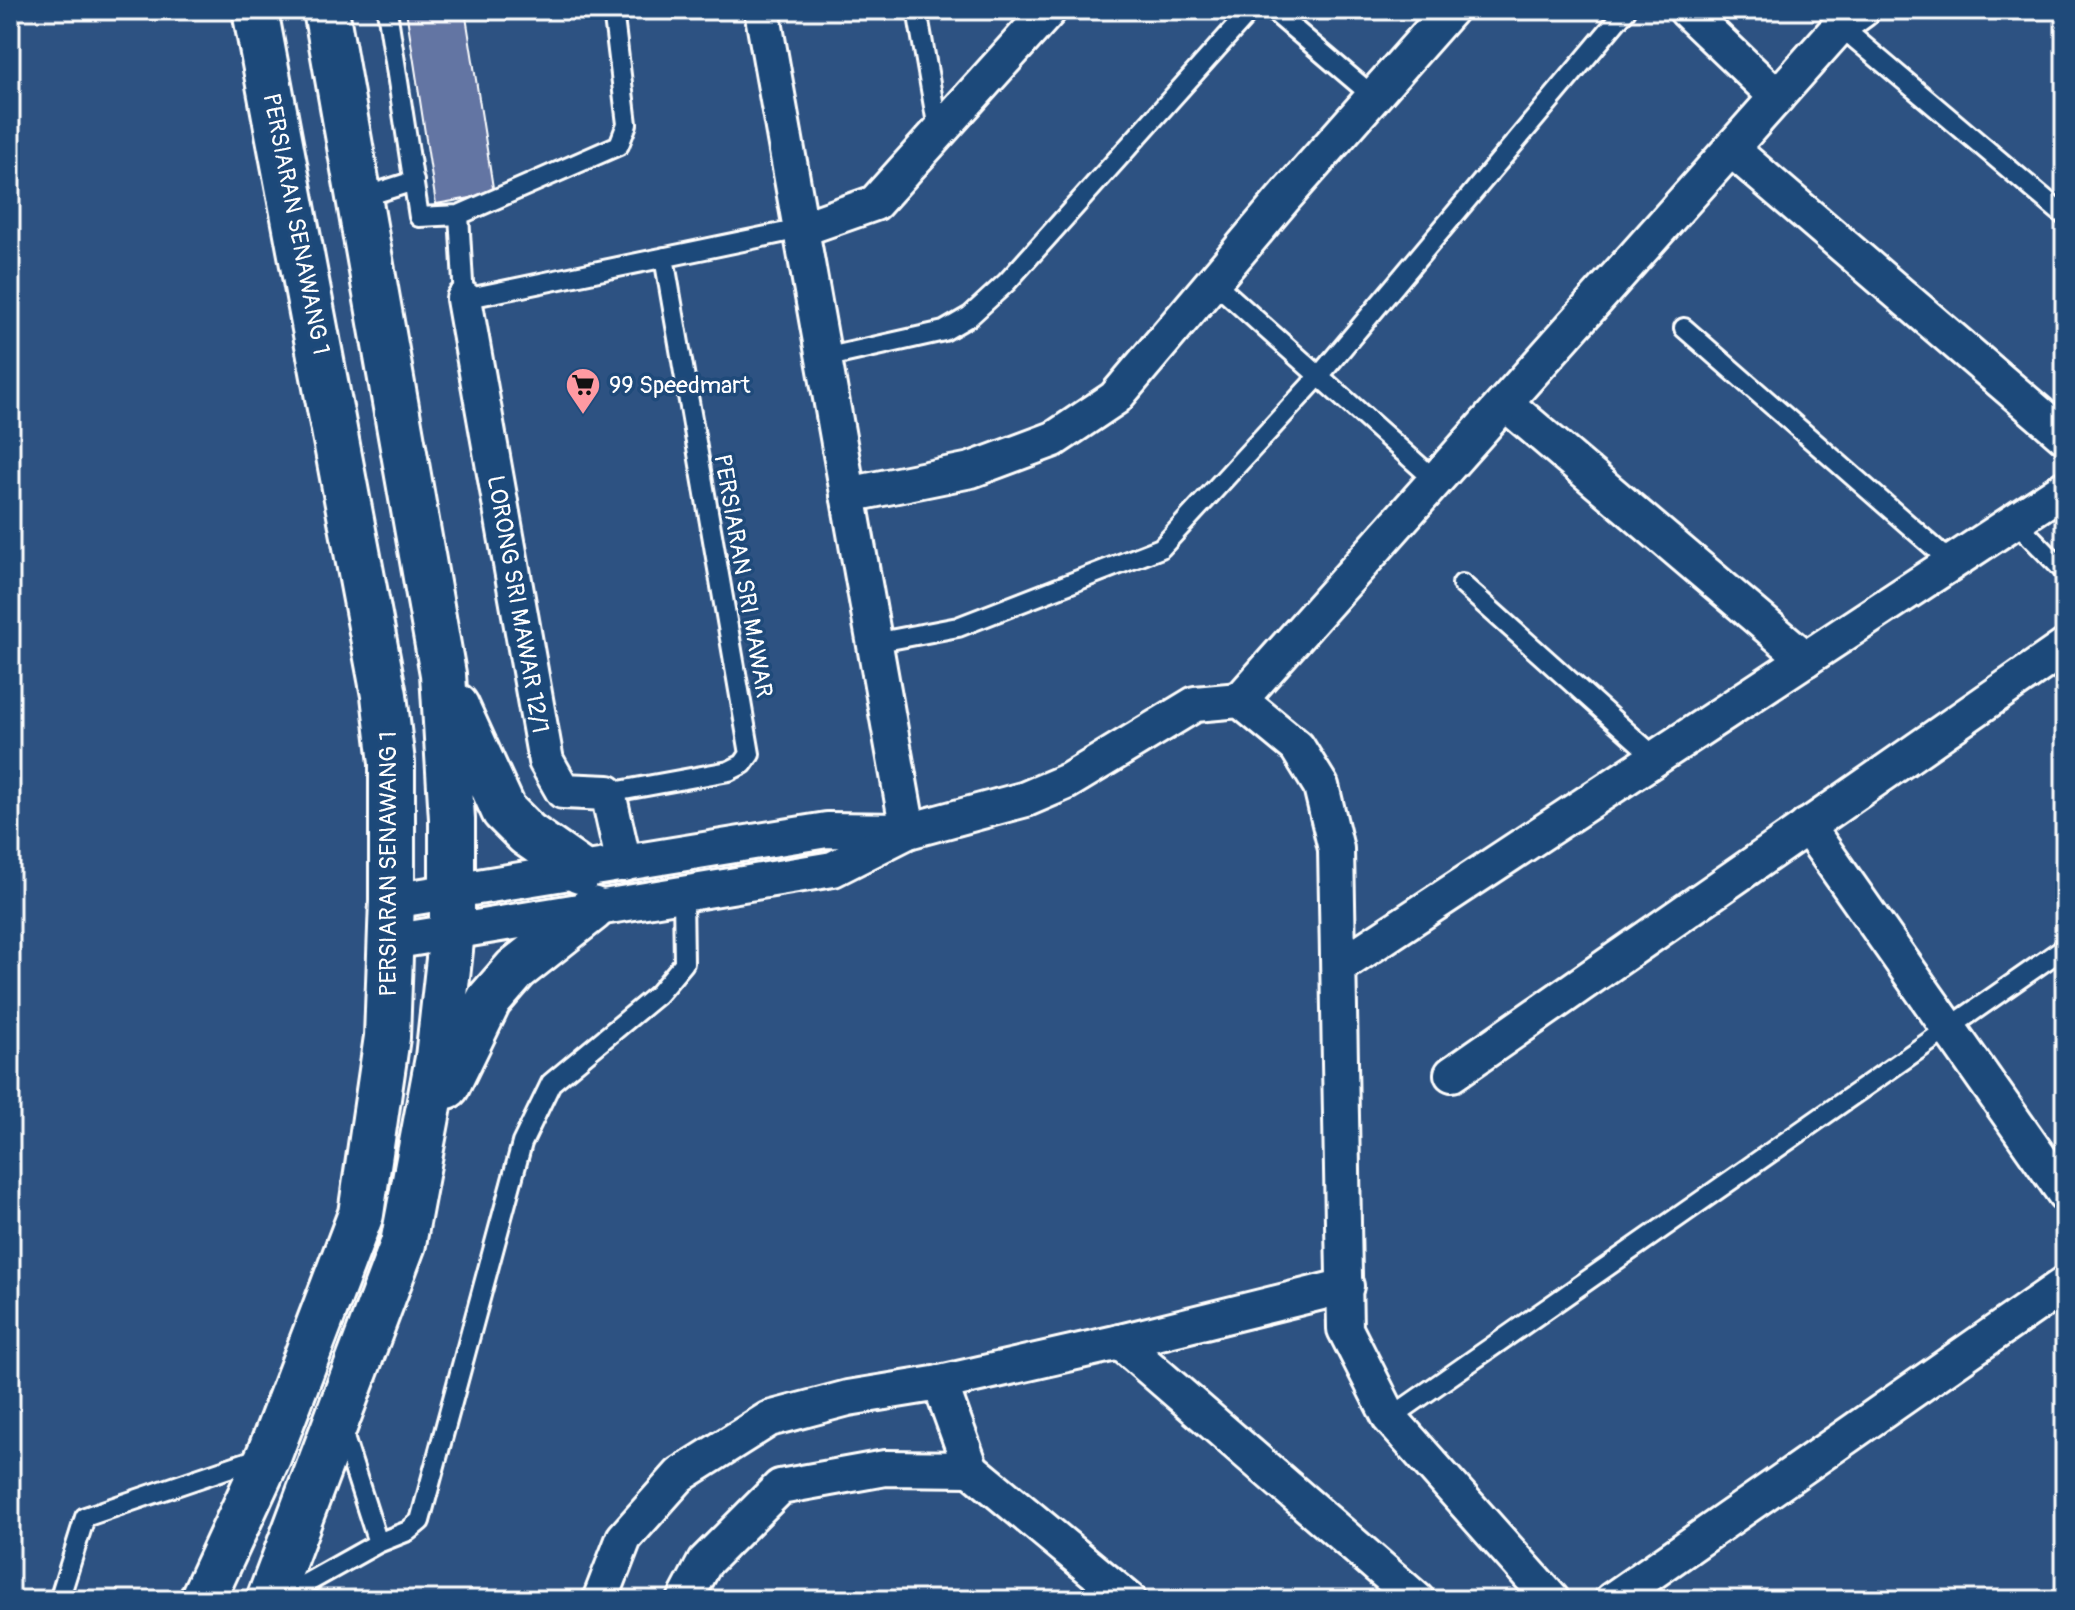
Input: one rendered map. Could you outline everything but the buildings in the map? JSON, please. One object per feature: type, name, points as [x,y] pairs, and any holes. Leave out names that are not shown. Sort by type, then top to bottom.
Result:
[{"type":"main road","name":"PERSIARAN SENAWANG 1","points":[[202,1600],[269,1455],[361,1214],[387,1037],[392,921],[392,763],[384,695],[255,10]]},
{"type":"main road","points":[[269,1600],[403,1244],[438,1058],[452,912],[452,819],[443,674],[326,10]]},
{"type":"main road","points":[[420,1144],[489,1000],[586,890],[504,811],[443,674]]},
{"type":"street","points":[[762,10],[908,831]]},
{"type":"street","points":[[801,229],[875,203],[1049,10]]},
{"type":"street","points":[[848,495],[971,470],[1054,439],[1115,398],[1450,10]]},
{"type":"street","points":[[1686,10],[1777,97]]},
{"type":"street","points":[[392,921],[586,890],[683,894],[833,869],[908,831],[1026,799],[1068,781],[1195,704],[1240,700],[1777,97],[1851,18]]},
{"type":"street","points":[[1731,149],[2065,436]]},
{"type":"street","name":"LORONG SRI MAWAR 12/1","points":[[464,299],[546,761],[563,791],[608,793]]},
{"type":"street","points":[[1505,403],[1806,659]]},
{"type":"street","points":[[1340,966],[2065,488]]},
{"type":"street","points":[[1452,1074],[2065,647]]},
{"type":"street","points":[[1240,700],[1297,747],[1321,786],[1336,849],[1345,1329],[1390,1418],[1552,1600]]},
{"type":"street","points":[[608,793],[624,864]]},
{"type":"street","points":[[1807,826],[2065,1194]]},
{"type":"street","points":[[586,890],[624,864],[827,830],[908,831]]},
{"type":"street","points":[[1612,1600],[2065,1284]]},
{"type":"street","points":[[600,1600],[624,1538],[680,1475],[769,1419],[848,1398],[940,1383],[1120,1342],[1346,1286]]},
{"type":"street","points":[[1120,1342],[1417,1600]]},
{"type":"street","points":[[940,1383],[971,1469],[1129,1600]]},
{"type":"street","points":[[685,1600],[705,1562],[780,1487],[885,1468],[971,1469]]},
{"type":"lane","points":[[387,10],[419,217],[459,215],[619,145],[627,124],[613,10]]},
{"type":"lane","points":[[917,10],[939,135]]},
{"type":"lane","points":[[824,358],[944,331],[970,316],[1007,282],[1251,10]]},
{"type":"lane","points":[[1272,10],[1374,97]]},
{"type":"lane","points":[[874,643],[958,627],[1161,548],[1319,376],[1626,10]]},
{"type":"lane","points":[[1851,18],[2065,216]]},
{"type":"lane","points":[[360,198],[414,181]]},
{"type":"lane","points":[[459,215],[464,299],[801,229]]},
{"type":"lane","name":"PERSIARAN SRI MAWAR","points":[[608,793],[729,771],[743,764],[750,754],[664,257]]},
{"type":"lane","points":[[1214,282],[1436,481]]},
{"type":"lane","points":[[1684,328],[1952,563]]},
{"type":"lane","points":[[2015,521],[2065,572]]},
{"type":"lane","points":[[1462,584],[1656,758]]},
{"type":"lane","points":[[276,1600],[378,1543],[408,1531],[420,1521],[522,1143],[551,1083],[658,994],[684,963],[683,894]]},
{"type":"lane","points":[[1390,1418],[2065,947]]},
{"type":"lane","points":[[337,1417],[378,1543]]},
{"type":"lane","points":[[59,1600],[85,1517],[269,1455]]},
{"type":"place","name":"99 Speedmart","points":[[583,416]]}]
